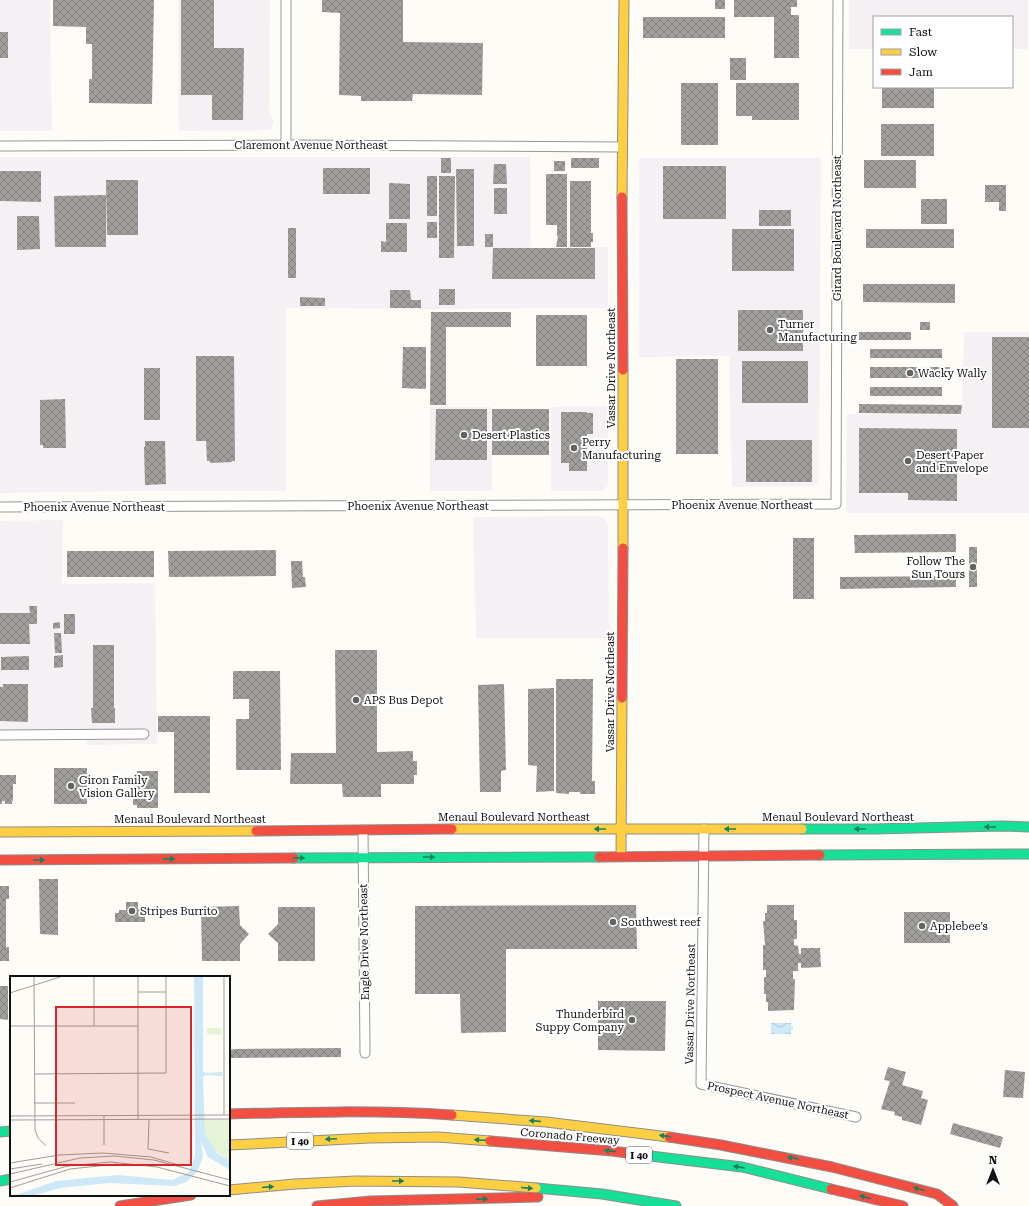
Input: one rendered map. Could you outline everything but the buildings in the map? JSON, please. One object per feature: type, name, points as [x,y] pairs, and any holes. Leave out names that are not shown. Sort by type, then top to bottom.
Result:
[{"type":"main road","name":"Vassar Drive Northeast","points":[[621,856],[623,505],[622,147],[624,0]]},
{"type":"main road","name":"Menaul Boulevard Northeast","points":[[0,832],[873,829],[1002,826],[1029,827]]},
{"type":"main road","points":[[0,860],[1029,854]]},
{"type":"main road","points":[[230,1114],[301,1112],[416,1113],[527,1120],[638,1132],[721,1145],[832,1167],[937,1194],[953,1206]]},
{"type":"main road","points":[[0,1132],[10,1131]]},
{"type":"main road","name":"Coronado Freeway","points":[[230,1145],[370,1138],[438,1137],[612,1151],[742,1167],[903,1206]]},
{"type":"main road","points":[[0,1181],[10,1179]]},
{"type":"main road","points":[[230,1190],[296,1184],[356,1181],[459,1182],[602,1194],[676,1206]]},
{"type":"main road","points":[[317,1206],[371,1201],[522,1198],[602,1194]]},
{"type":"main road","points":[[120,1206],[185,1196]]},
{"type":"street","points":[[286,0],[286,145]]},
{"type":"street","name":"Girard Boulevard Northeast","points":[[836,504],[838,0]]},
{"type":"street","name":"Claremont Avenue Northeast","points":[[0,146],[286,145],[622,147]]},
{"type":"street","name":"Phoenix Avenue Northeast","points":[[0,508],[836,504]]},
{"type":"street","points":[[0,736],[144,734]]},
{"type":"street","name":"Vassar Drive Northeast","points":[[701,1084],[704,829]]},
{"type":"street","name":"Engle Drive Northeast","points":[[363,830],[365,1053]]},
{"type":"street","name":"Prospect Avenue Northeast","points":[[701,1084],[856,1117]]},
{"type":"shaded area","points":[[0,0],[50,0],[52,131],[0,131]]},
{"type":"shaded area","points":[[178,0],[270,0],[269,112],[274,122],[271,129],[179,131]]},
{"type":"shaded area","points":[[849,0],[1028,0],[1028,49],[1013,49],[1013,16],[873,16],[873,49],[849,49]]},
{"type":"shaded area","points":[[0,157],[530,157],[531,248],[608,247],[608,308],[286,308],[286,491],[0,493]]},
{"type":"shaded area","points":[[639,158],[821,158],[819,481],[814,486],[732,487],[729,356],[639,357]]},
{"type":"shaded area","points":[[964,332],[1029,332],[1029,513],[846,513],[847,414],[962,415]]},
{"type":"shaded area","points":[[608,406],[607,487],[600,491],[551,491],[551,407]]},
{"type":"shaded area","points":[[430,407],[491,407],[492,491],[430,491]]},
{"type":"shaded area","points":[[597,516],[604,518],[608,524],[609,638],[476,638],[473,517]]},
{"type":"shaded area","points":[[63,520],[62,584],[155,583],[157,744],[87,745],[86,731],[0,733],[0,521]]},
{"type":"water","points":[[771,1023],[791,1023],[793,1030],[791,1030],[791,1034],[771,1034]]},
{"type":"traffic: fast","points":[[802,829],[1002,826],[1029,827]]},
{"type":"traffic: fast","points":[[820,855],[1029,854]]},
{"type":"traffic: fast","points":[[294,858],[599,857]]},
{"type":"traffic: fast","points":[[0,1132],[10,1131]]},
{"type":"traffic: fast","points":[[642,1155],[742,1167],[831,1189]]},
{"type":"traffic: fast","points":[[0,1181],[10,1179]]},
{"type":"traffic: fast","points":[[536,1188],[602,1194],[676,1206]]},
{"type":"traffic: slow","points":[[622,197],[624,0]]},
{"type":"traffic: slow","points":[[623,370],[623,548]]},
{"type":"traffic: slow","points":[[621,856],[622,698]]},
{"type":"traffic: slow","points":[[452,829],[802,829]]},
{"type":"traffic: slow","points":[[0,832],[256,831]]},
{"type":"traffic: slow","points":[[452,1115],[546,1122],[669,1137]]},
{"type":"traffic: slow","points":[[230,1145],[370,1138],[438,1137],[490,1141]]},
{"type":"traffic: slow","points":[[230,1190],[295,1184],[356,1181],[459,1182],[536,1188]]},
{"type":"traffic: jam","points":[[622,197],[623,370]]},
{"type":"traffic: jam","points":[[622,698],[623,548]]},
{"type":"traffic: jam","points":[[256,831],[452,829]]},
{"type":"traffic: jam","points":[[599,857],[820,855]]},
{"type":"traffic: jam","points":[[0,860],[294,858]]},
{"type":"traffic: jam","points":[[230,1114],[368,1112],[452,1115]]},
{"type":"traffic: jam","points":[[669,1137],[721,1145],[832,1167],[937,1194],[953,1206]]},
{"type":"traffic: jam","points":[[490,1141],[612,1151],[642,1155]]},
{"type":"traffic: jam","points":[[831,1189],[903,1206]]},
{"type":"traffic: jam","points":[[120,1206],[185,1196]]},
{"type":"traffic: jam","points":[[317,1206],[371,1201],[538,1197]]},
{"type":"place","name":"Turner Manufacturing","points":[[770,330]]},
{"type":"place","name":"Wacky Wally","points":[[910,373]]},
{"type":"place","name":"Desert Plastics","points":[[464,435]]},
{"type":"place","name":"Perry Manufacturing","points":[[574,448]]},
{"type":"place","name":"Desert Paper and Envelope","points":[[908,461]]},
{"type":"place","name":"Follow The Sun Tours","points":[[973,567]]},
{"type":"place","name":"APS Bus Depot","points":[[356,700]]},
{"type":"place","name":"Giron Family Vision Gallery","points":[[71,786]]},
{"type":"place","name":"Stripes Burrito","points":[[132,911]]},
{"type":"place","name":"Southwest reef","points":[[613,922]]},
{"type":"place","name":"Applebee's","points":[[922,926]]},
{"type":"place","name":"Thunderbird Suppy Company","points":[[632,1020]]}]
